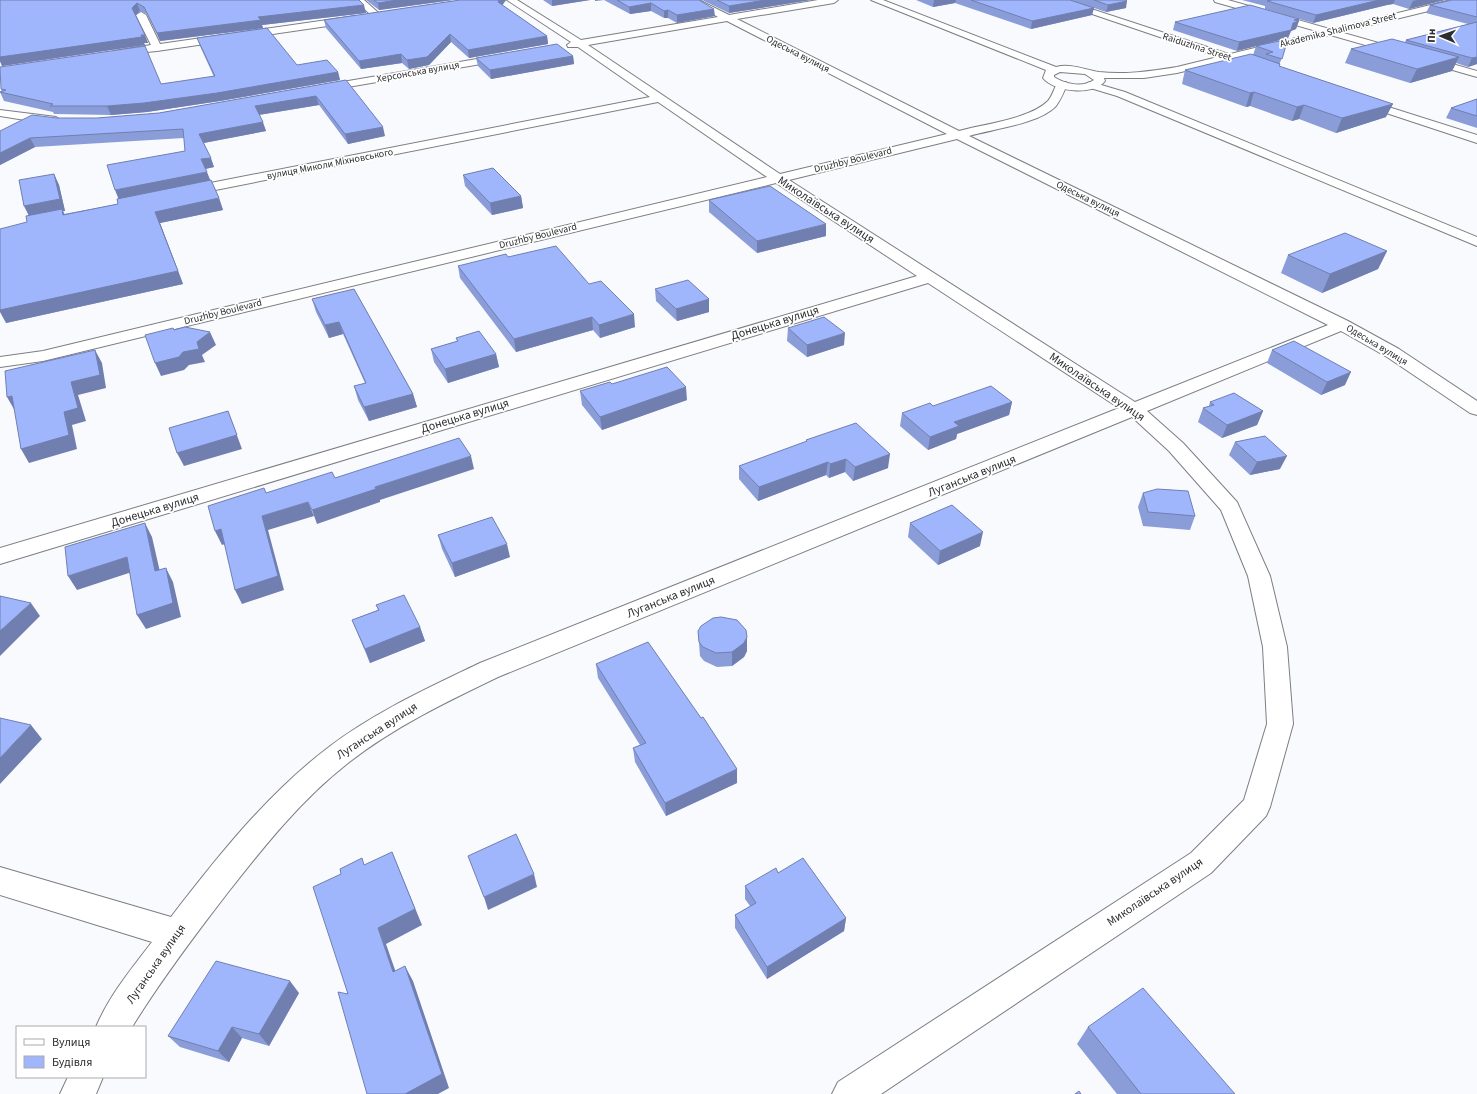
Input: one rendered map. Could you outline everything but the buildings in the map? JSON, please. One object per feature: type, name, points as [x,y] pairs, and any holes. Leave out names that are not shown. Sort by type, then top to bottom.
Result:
[{"type":"street","points":[[110,55],[381,15],[359,0]]},
{"type":"street","name":"Миколаївська вулиця","points":[[512,0],[572,45],[661,98],[777,178],[1135,410],[1176,447],[1230,507],[1259,576],[1275,647],[1280,724],[1256,807],[1201,863],[850,1094]]},
{"type":"street","name":"Одеська вулиця","points":[[692,0],[1342,325],[1393,354],[1477,409]]},
{"type":"street","points":[[572,45],[834,0]]},
{"type":"street","points":[[875,0],[1056,70],[1076,70],[1121,94],[1477,242]]},
{"type":"street","name":"Raiduzhna Street","points":[[1055,0],[1266,70]]},
{"type":"street","points":[[1218,0],[1477,74]]},
{"type":"street","name":"Akademika Shalimova Street","points":[[1094,80],[1162,73],[1462,0]]},
{"type":"street","points":[[141,15],[157,48]]},
{"type":"street","name":"Херсонська вулиця","points":[[312,90],[517,55]]},
{"type":"street","points":[[1056,70],[1049,73],[1048,78],[1062,84],[1094,80]]},
{"type":"street","name":"Druzhby Boulevard","points":[[0,362],[43,356],[1020,118],[1047,107],[1055,99],[1062,84]]},
{"type":"street","points":[[1349,97],[1477,139]]},
{"type":"street","name":"вулиця Миколи Міхновського","points":[[171,195],[661,98]]},
{"type":"street","points":[[0,113],[71,122]]},
{"type":"street","points":[[12,127],[31,118]]},
{"type":"street","name":"Донецька вулиця","points":[[0,556],[930,277]]},
{"type":"street","name":"Луганська вулиця","points":[[114,1026],[137,989],[176,934],[278,809],[320,770],[369,734],[425,701],[504,664],[1342,325]]},
{"type":"street","points":[[0,881],[176,934]]},
{"type":"street","points":[[78,1094],[86,1078]]}]
